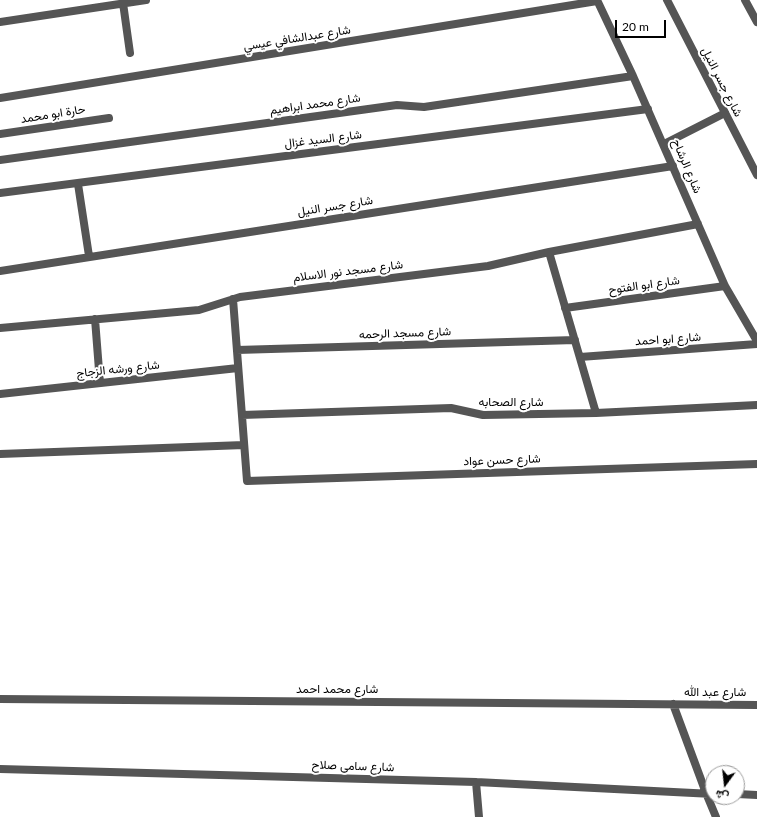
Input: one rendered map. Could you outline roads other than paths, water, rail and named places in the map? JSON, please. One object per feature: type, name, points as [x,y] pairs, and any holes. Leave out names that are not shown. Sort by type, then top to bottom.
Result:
[{"type":"street","points":[[0,22],[146,0]]},
{"type":"street","name":"شارع الرشاح","points":[[597,0],[634,76],[726,286],[757,341]]},
{"type":"street","name":"شارع عبدالشافي عيسي","points":[[0,98],[597,0]]},
{"type":"street","name":"شارع جسر النيل","points":[[667,0],[757,175]]},
{"type":"street","points":[[745,0],[757,22]]},
{"type":"street","points":[[123,4],[130,53]]},
{"type":"street","name":"شارع محمد ابراهيم","points":[[0,160],[397,105],[424,107],[634,76]]},
{"type":"street","name":"شارع السيد غزال","points":[[0,193],[648,109]]},
{"type":"street","points":[[664,144],[725,113]]},
{"type":"street","name":"حارة ابو محمد","points":[[0,134],[109,118]]},
{"type":"street","name":"شارع جسر النيل","points":[[0,271],[673,166]]},
{"type":"street","points":[[78,184],[89,256]]},
{"type":"street","name":"شارع مسجد نور الاسلام","points":[[0,328],[199,310],[233,299],[488,266],[549,252],[698,224]]},
{"type":"street","points":[[549,252],[596,413]]},
{"type":"street","name":"شارع ابو الفتوح","points":[[565,308],[726,286]]},
{"type":"street","points":[[0,454],[244,445],[233,299]]},
{"type":"street","points":[[95,319],[100,383]]},
{"type":"street","name":"شارع مسجد الرحمه","points":[[237,350],[575,340]]},
{"type":"street","name":"شارع ابو احمد","points":[[580,357],[757,344]]},
{"type":"street","name":"شارع ورشه الزجاج","points":[[0,394],[238,368]]},
{"type":"street","name":"شارع الصحابه","points":[[242,415],[451,408],[483,415],[596,413],[757,405]]},
{"type":"street","name":"شارع حسن عواد","points":[[244,445],[247,481],[757,464]]},
{"type":"street","name":"شارع محمد احمد","points":[[0,698],[673,704]]},
{"type":"street","points":[[673,704],[705,784]]},
{"type":"street","name":"شارع عبد الله","points":[[673,704],[757,705]]},
{"type":"street","name":"شارع سامى صلاح","points":[[0,769],[476,782],[705,794]]},
{"type":"street","points":[[476,782],[479,817]]},
{"type":"street","points":[[745,794],[757,795]]},
{"type":"street","points":[[712,805],[716,817]]}]
